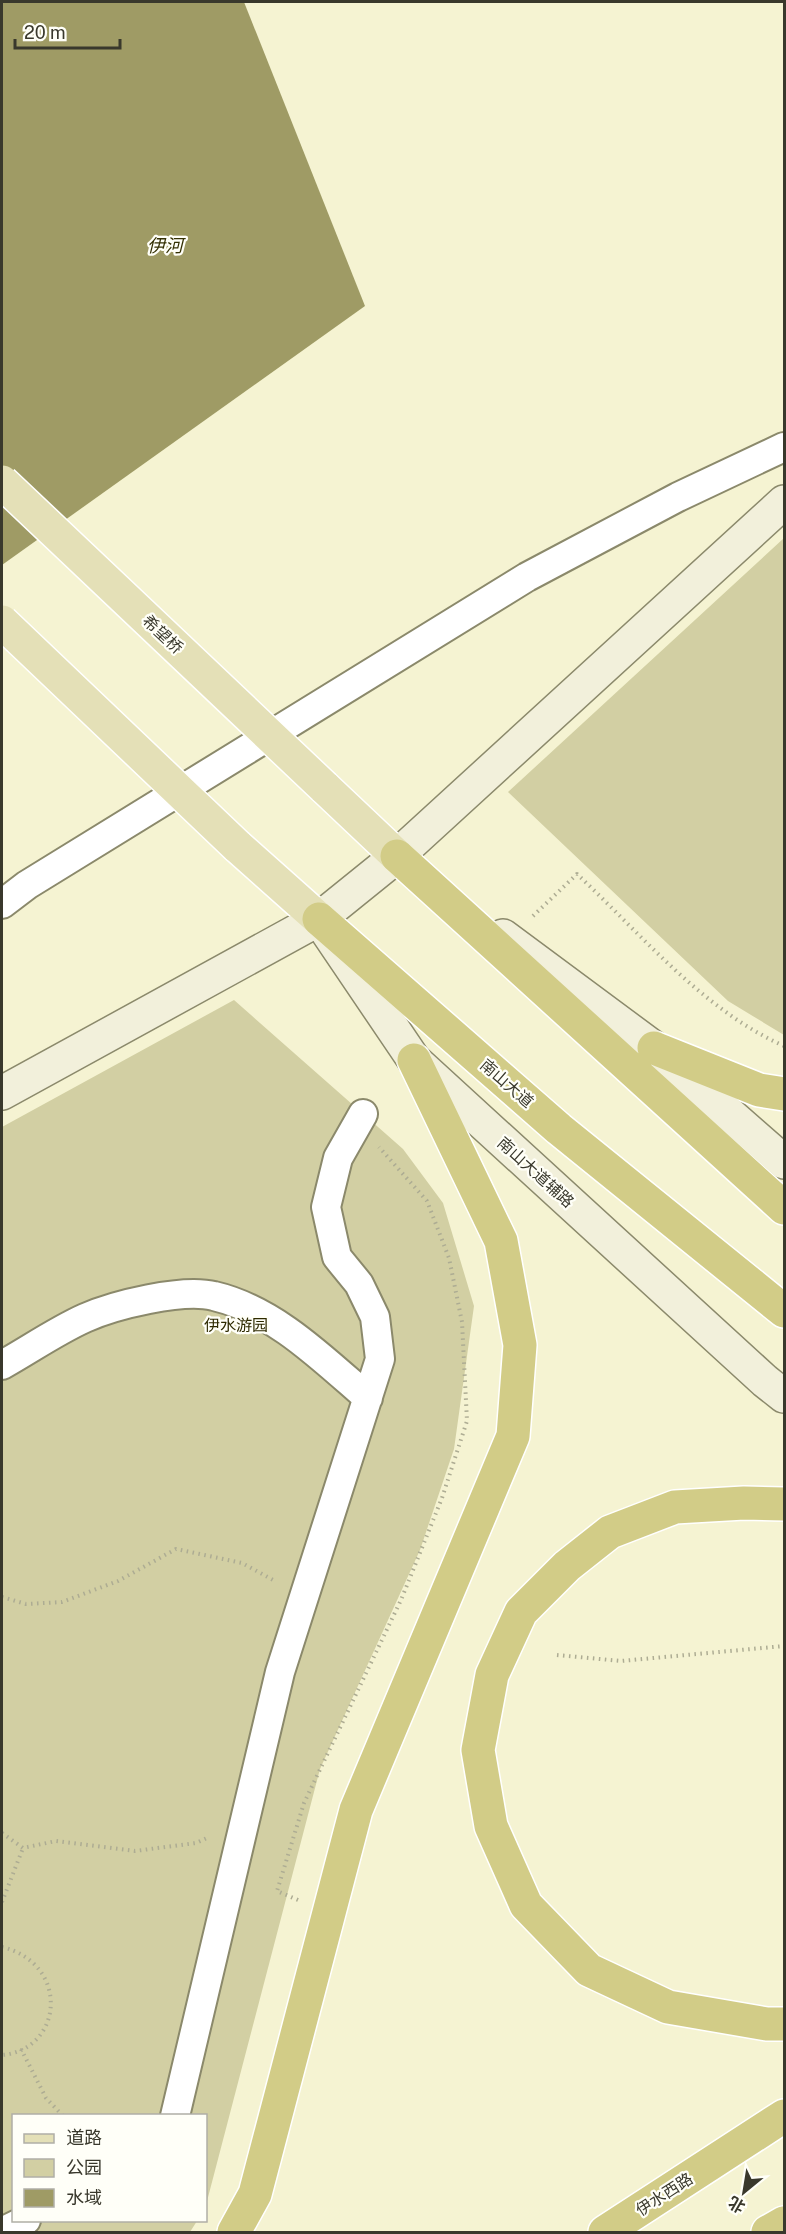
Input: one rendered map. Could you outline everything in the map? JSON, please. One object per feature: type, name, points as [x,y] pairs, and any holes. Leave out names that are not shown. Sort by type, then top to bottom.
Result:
[{"type":"highway","points":[[397,856],[784,1208]]},
{"type":"highway","name":"南山大道","points":[[319,920],[559,1129],[784,1311]]},
{"type":"highway","points":[[654,1048],[759,1090],[784,1094]]},
{"type":"highway","points":[[234,2232],[255,2194],[356,1810],[513,1436],[520,1345],[501,1241],[414,1060]]},
{"type":"highway","points":[[784,1504],[744,1503],[675,1507],[610,1532],[567,1566],[521,1611],[492,1675],[478,1750],[491,1826],[526,1905],[589,1970],[668,2007],[767,2024],[784,2024]]},
{"type":"highway","name":"伊水西路","points":[[605,2232],[784,2116]]},
{"type":"highway","points":[[768,2232],[784,2223]]},
{"type":"main road","name":"希望桥","points":[[2,482],[397,856]]},
{"type":"main road","points":[[2,1093],[319,920],[397,856],[784,502]]},
{"type":"main road","name":"南山大道","points":[[2,622],[237,846],[319,920]]},
{"type":"main road","points":[[397,856],[654,1048],[784,1162]]},
{"type":"main road","name":"南山大道辅路","points":[[319,920],[414,1060],[784,1396]]},
{"type":"street","points":[[2,904],[27,885],[527,578],[678,497],[784,447]]},
{"type":"street","points":[[175,2114],[280,1672],[380,1359],[375,1317],[359,1284],[337,1257],[326,1207],[338,1158],[363,1114]]},
{"type":"street","points":[[2,1365],[86,1318],[162,1296],[213,1295],[255,1312],[306,1344],[368,1398]]},
{"type":"street","points":[[2,2232],[22,2222]]},
{"type":"path","points":[[508,940],[577,874],[707,1000],[754,1033],[784,1046]]},
{"type":"path","points":[[330,1911],[276,1892],[304,1803],[401,1600],[442,1498],[467,1421],[462,1322],[449,1258],[427,1201],[377,1146]]},
{"type":"path","points":[[2,1597],[26,1604],[62,1602],[118,1581],[176,1550],[242,1563],[304,1597]]},
{"type":"path","points":[[557,1655],[621,1661],[784,1646]]},
{"type":"path","points":[[2,1833],[23,1848],[56,1841],[135,1851],[196,1843],[244,1822]]},
{"type":"path","points":[[2,1902],[23,1848]]},
{"type":"path","points":[[2,1947],[18,1951],[34,1962],[44,1975],[50,1992],[50,2009],[45,2025],[35,2040],[21,2049],[2,2055]]},
{"type":"path","points":[[21,2049],[46,2098],[62,2114]]},
{"type":"green space","points":[[784,538],[784,1035],[728,1001],[508,792]]},
{"type":"green space","name":"伊水游园","points":[[234,1000],[403,1149],[443,1203],[474,1306],[454,1449],[420,1550],[320,1769],[207,2201],[207,2114],[12,2114],[12,2222],[196,2222],[190,2232],[2,2232],[2,1127]]},
{"type":"water","name":"伊河","points":[[2,2],[244,2],[365,306],[2,565]]}]
